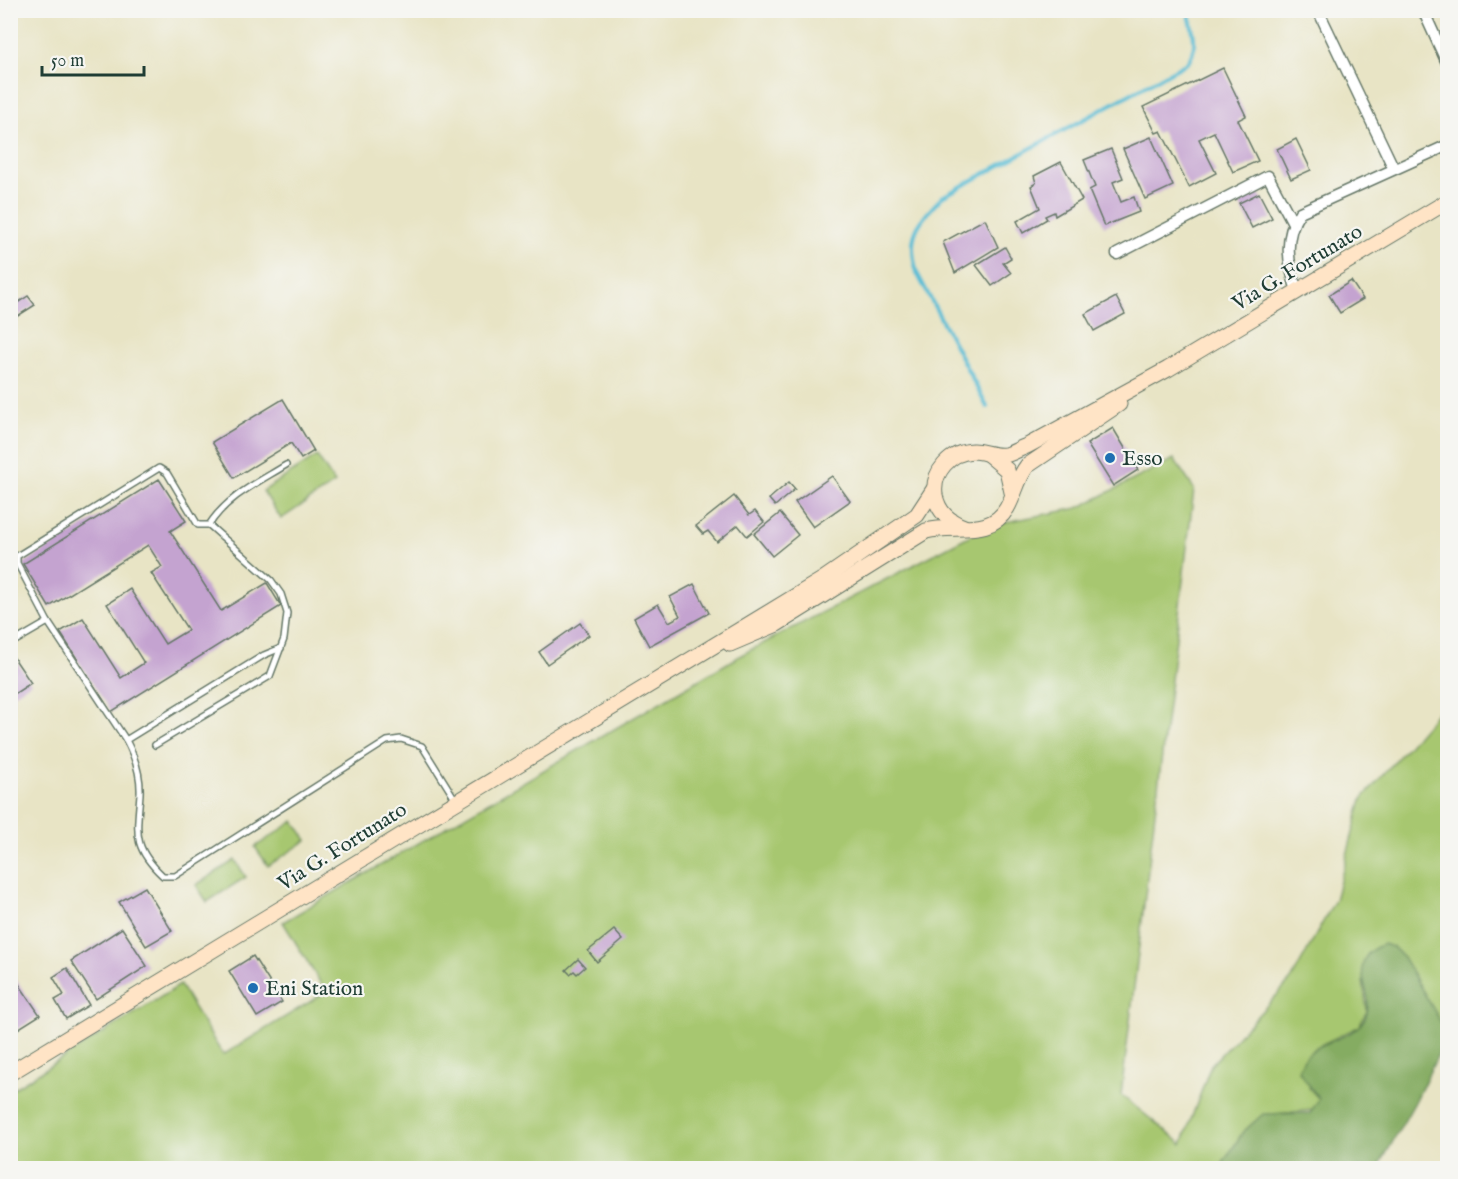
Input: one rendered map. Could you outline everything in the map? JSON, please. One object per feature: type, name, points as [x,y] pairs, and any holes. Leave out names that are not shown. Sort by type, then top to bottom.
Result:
[{"type":"main road","name":"Via G. Fortunato","points":[[1168,369],[1448,201]]},
{"type":"main road","points":[[697,658],[822,580],[917,515],[934,489],[943,466],[952,457],[963,452],[1005,455],[1027,446],[1168,369]]},
{"type":"main road","points":[[697,658],[777,624],[926,531],[938,528],[977,528],[990,525],[1001,517],[1008,506],[1017,479],[1027,466],[1168,369]]},
{"type":"main road","points":[[988,454],[1006,470],[1011,481],[1012,494]]},
{"type":"main road","points":[[934,489],[936,502],[942,513],[952,522],[964,527]]},
{"type":"main road","name":"Via G. Fortunato","points":[[10,1073],[456,801],[697,658]]},
{"type":"street","points":[[1318,10],[1394,169]]},
{"type":"street","points":[[1423,10],[1448,65]]},
{"type":"street","points":[[1297,291],[1288,262],[1293,223],[1300,212],[1448,145]]},
{"type":"street","points":[[1117,254],[1268,176],[1293,223]]},
{"type":"lane","points":[[209,525],[220,508],[233,497],[286,465]]},
{"type":"lane","points":[[155,745],[270,676],[281,648],[287,613],[281,594],[271,580],[209,525],[198,525],[167,473],[159,468],[17,555],[17,563],[48,622],[126,740],[136,759],[140,794],[136,829],[140,847],[151,864],[163,876],[175,876],[387,741],[401,739],[422,746],[456,801]]},
{"type":"lane","points":[[10,644],[48,622]]},
{"type":"lane","points":[[126,740],[264,655],[281,648]]},
{"type":"green space","points":[[317,456],[335,483],[281,519],[263,491]]},
{"type":"green space","points":[[1174,459],[1194,489],[1121,1095],[1182,1144],[1211,1065],[1291,980],[1335,900],[1362,799],[1447,701],[1447,1032],[1408,967],[1393,947],[1363,981],[1367,1011],[1358,1027],[1316,1047],[1309,1088],[1319,1099],[1313,1110],[1263,1115],[1243,1132],[1220,1168],[11,1168],[11,1090],[180,985],[223,1055],[326,992],[283,922],[743,654],[990,525],[1078,508]]},
{"type":"green space","points":[[294,821],[307,840],[268,866],[255,847]]},
{"type":"green space","points":[[235,860],[246,877],[207,902],[196,885]]},
{"type":"green space","points":[[1383,944],[1393,947],[1403,957],[1448,1034],[1415,1102],[1378,1168],[1220,1168],[1243,1132],[1263,1114],[1310,1113],[1319,1099],[1299,1071],[1303,1060],[1319,1046],[1350,1033],[1365,1018],[1368,1008],[1362,968],[1364,960],[1371,951]]},
{"type":"building","points":[[1223,68],[1246,116],[1238,120],[1258,161],[1233,172],[1214,132],[1199,139],[1216,173],[1189,187],[1161,131],[1156,133],[1143,107]]},
{"type":"building","points":[[1151,137],[1173,186],[1145,199],[1123,149]]},
{"type":"building","points":[[1296,139],[1311,170],[1291,179],[1277,149]]},
{"type":"building","points":[[1111,149],[1123,178],[1113,182],[1121,202],[1134,197],[1139,212],[1104,226],[1089,190],[1095,187],[1084,160]]},
{"type":"building","points":[[1061,162],[1082,200],[1055,216],[1054,212],[1045,216],[1047,219],[1023,233],[1017,221],[1040,208],[1031,186],[1036,183],[1034,176]]},
{"type":"building","points":[[1259,193],[1272,218],[1252,228],[1239,203]]},
{"type":"building","points":[[985,219],[998,247],[955,273],[943,242]]},
{"type":"building","points":[[1005,247],[1011,258],[1003,263],[1011,273],[992,286],[976,265]]},
{"type":"building","points":[[1351,281],[1363,299],[1340,313],[1329,295]]},
{"type":"building","points":[[28,296],[35,305],[10,321],[10,308]]},
{"type":"building","points":[[1116,297],[1125,314],[1094,331],[1085,314]]},
{"type":"building","points":[[283,399],[314,451],[301,459],[291,443],[234,478],[212,442]]},
{"type":"building","points":[[1113,428],[1138,470],[1113,486],[1087,444]]},
{"type":"building","points":[[832,476],[850,501],[813,527],[795,502]]},
{"type":"building","points":[[159,479],[186,521],[170,531],[221,611],[267,583],[281,606],[111,712],[60,632],[83,618],[121,678],[144,663],[107,604],[130,589],[165,644],[188,630],[151,573],[162,567],[148,545],[49,607],[23,564]]},
{"type":"building","points":[[789,482],[795,489],[775,506],[769,499]]},
{"type":"building","points":[[734,496],[749,515],[755,511],[764,522],[747,536],[738,525],[717,542],[708,531],[703,534],[696,526]]},
{"type":"building","points":[[780,513],[798,535],[772,556],[754,534]]},
{"type":"building","points":[[694,584],[709,613],[649,646],[634,618],[658,604],[669,622],[680,616],[670,597]]},
{"type":"building","points":[[580,623],[589,635],[547,664],[539,652]]},
{"type":"building","points":[[10,652],[31,683],[14,694],[12,706]]},
{"type":"building","points":[[145,887],[172,931],[146,946],[119,902]]},
{"type":"building","points":[[122,928],[147,966],[96,999],[71,961]]},
{"type":"building","points":[[614,930],[623,940],[597,962],[588,951]]},
{"type":"building","points":[[253,956],[282,1002],[257,1017],[229,971]]},
{"type":"building","points":[[578,959],[585,967],[577,974],[574,971],[570,974],[566,970]]},
{"type":"building","points":[[67,968],[89,1005],[66,1019],[55,1000],[64,995],[53,977]]},
{"type":"building","points":[[10,971],[40,1015],[10,1034]]},
{"type":"waterway","points":[[987,407],[917,273],[913,239],[920,223],[942,197],[1187,63],[1194,44],[1188,10]]},
{"type":"place","name":"Esso","points":[[1110,458]]},
{"type":"place","name":"Eni Station","points":[[253,988]]}]
